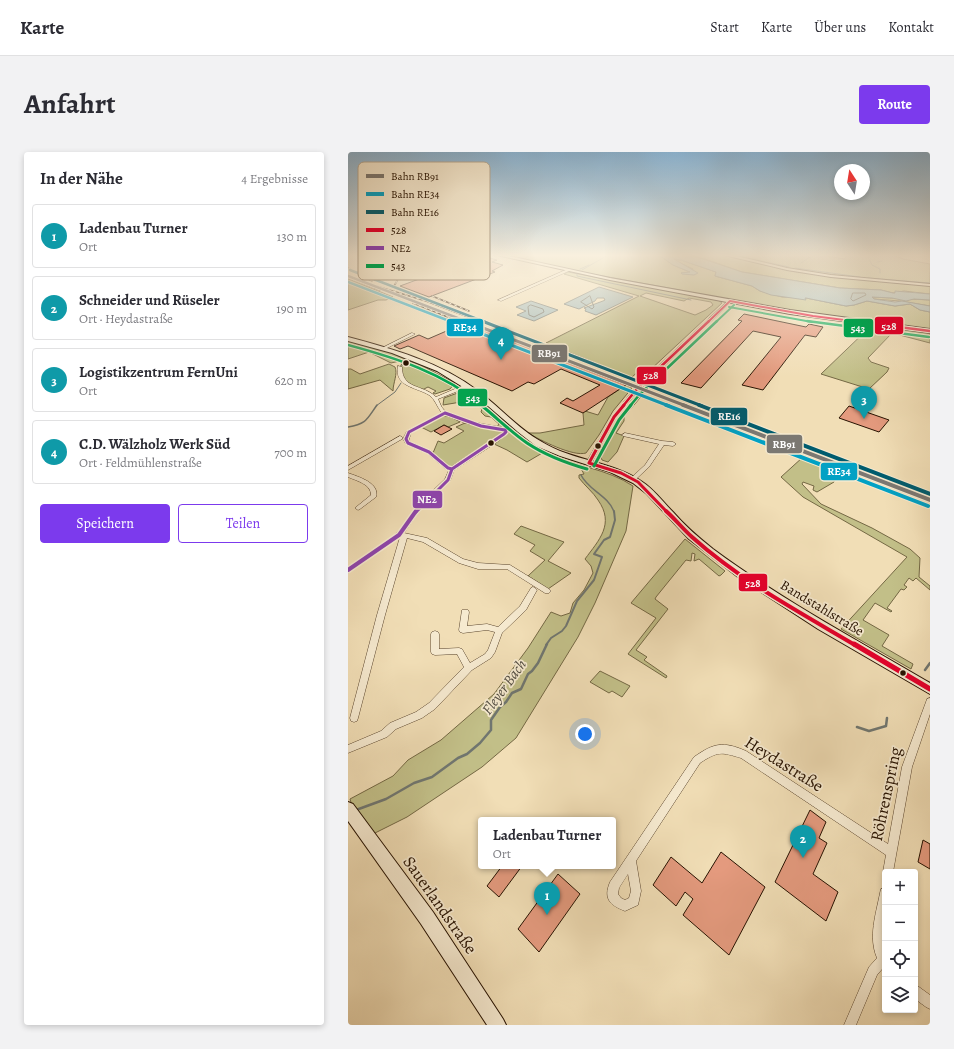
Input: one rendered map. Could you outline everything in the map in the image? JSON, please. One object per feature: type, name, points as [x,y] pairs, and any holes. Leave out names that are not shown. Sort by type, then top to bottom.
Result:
[{"type":"street","points":[[500,300],[510,296]]},
{"type":"street","points":[[703,296],[820,317],[930,331]]},
{"type":"street","points":[[589,463],[614,417],[636,390],[730,301]]},
{"type":"street","points":[[382,349],[413,334]]},
{"type":"street","name":"Bandstahlstraße","points":[[348,339],[422,363],[466,386],[489,402],[523,433],[540,445],[554,452],[615,471],[633,479],[648,491],[692,537],[734,570],[782,602],[930,689]]},
{"type":"street","points":[[354,718],[402,536],[419,507],[448,480],[452,469],[506,432],[505,430],[481,426],[445,413],[442,411],[436,398],[422,390],[404,383],[398,375],[400,367]]},
{"type":"street","points":[[436,398],[466,386]]},
{"type":"street","points":[[445,413],[409,432],[406,439],[408,443],[429,452],[448,468],[452,469]]},
{"type":"street","points":[[625,435],[673,444]]},
{"type":"street","points":[[348,468],[400,438]]},
{"type":"street","points":[[633,479],[648,466],[662,443]]},
{"type":"street","points":[[348,475],[372,486],[375,491],[374,496],[358,508]]},
{"type":"street","points":[[348,570],[402,536],[425,540],[461,561],[478,566],[508,567],[548,591]]},
{"type":"street","points":[[348,749],[384,734],[393,726],[419,715],[432,706],[469,668],[482,661],[492,652],[499,631],[524,608],[533,590]]},
{"type":"street","points":[[465,612],[463,630],[495,628],[499,631]]},
{"type":"street","points":[[436,634],[434,652],[459,651],[469,668]]},
{"type":"street","name":"Röhrenspring","points":[[888,869],[907,767],[930,702]]},
{"type":"street","name":"Heydastraße","points":[[631,859],[697,760],[710,751],[719,749],[744,754],[891,852]]},
{"type":"street","name":"Sauerlandstraße","points":[[348,810],[427,918],[497,1025]]},
{"type":"street","points":[[882,955],[879,946],[879,931],[883,905]]},
{"type":"street","points":[[850,1025],[873,971],[882,963]]},
{"type":"street","points":[[918,993],[930,1003]]},
{"type":"shaded area","points":[[348,296],[393,297],[386,300],[378,300],[348,310]]},
{"type":"shaded area","points":[[639,296],[695,315],[713,305],[711,302],[689,298],[684,301],[659,296],[695,296],[718,300],[722,303],[648,372],[640,370],[632,377],[610,370],[546,343]]},
{"type":"shaded area","points":[[710,296],[777,296],[806,298],[846,306],[867,301],[895,306],[910,304],[920,310],[930,312],[930,329],[781,309]]},
{"type":"shaded area","points":[[871,297],[930,300],[930,306],[900,301],[874,299]]},
{"type":"shaded area","points":[[872,325],[930,332],[930,343],[892,333],[868,358],[871,362],[889,368],[887,372],[869,389],[821,374]]},
{"type":"shaded area","points":[[348,339],[408,358],[405,360],[419,364],[455,383],[450,389],[435,394],[433,393],[436,391],[428,387],[422,390],[404,383],[400,367],[404,360],[391,363],[369,352],[348,359]]},
{"type":"shaded area","points":[[389,364],[395,367],[396,370],[393,391],[380,380],[348,389],[348,369],[360,374]]},
{"type":"shaded area","points":[[626,385],[632,388],[613,411],[599,435],[586,453],[573,453],[528,433],[540,433],[584,425],[583,413],[585,411],[598,415],[608,397]]},
{"type":"shaded area","points":[[463,391],[468,392],[481,401],[512,428],[497,427],[499,424],[491,417],[485,416],[481,412],[482,409],[469,398],[461,398],[461,402],[443,405],[444,398]]},
{"type":"shaded area","points":[[640,391],[644,393],[624,417],[624,421],[616,433],[624,436],[617,452],[608,462],[602,460],[601,457],[619,418]]},
{"type":"shaded area","points":[[444,416],[450,416],[460,422],[448,427],[444,425],[431,432],[421,427]]},
{"type":"shaded area","points":[[465,423],[502,430],[503,433],[449,467],[433,453],[438,441],[444,443],[464,431],[456,427]]},
{"type":"shaded area","points":[[508,430],[514,430],[544,452],[527,462],[494,444],[508,433]]},
{"type":"shaded area","points":[[546,453],[613,476],[633,486],[626,531],[595,603],[578,637],[516,738],[482,767],[407,817],[373,834],[352,806],[350,799],[393,776],[408,760],[441,740],[494,694],[528,648],[551,612],[561,616],[570,613],[573,603],[584,590],[593,573],[591,566],[585,559],[600,538],[603,531],[605,517],[603,509],[596,497],[579,478],[579,475],[584,474],[580,467],[544,454]]},
{"type":"shaded area","points":[[803,457],[839,471],[835,476],[834,482],[817,492],[813,490],[814,486],[803,482],[802,484],[821,504],[872,528],[910,549],[920,558],[919,577],[930,586],[930,590],[916,578],[913,581],[909,578],[904,585],[907,587],[904,590],[901,589],[887,608],[892,611],[891,612],[875,603],[863,620],[889,635],[882,646],[913,664],[911,669],[841,629],[907,557],[803,497],[781,477]]},
{"type":"shaded area","points":[[521,526],[564,542],[548,561],[571,573],[548,589],[528,576],[545,560],[530,551],[535,545],[514,534]]},
{"type":"shaded area","points":[[685,539],[725,571],[719,576],[699,559],[694,561],[695,554],[692,553],[691,561],[686,560],[656,597],[655,599],[668,609],[636,650],[647,657],[644,660],[667,676],[666,678],[628,654],[656,618],[631,603]]},
{"type":"shaded area","points":[[600,671],[630,686],[622,697],[612,691],[609,693],[590,682]]},
{"type":"water","points":[[581,296],[633,297],[596,315],[585,311],[586,309],[584,308],[605,300],[604,298],[597,298],[595,301],[579,309],[564,304]]},
{"type":"water","points":[[776,296],[930,296],[930,300],[914,299],[906,301],[892,298],[872,297],[874,299],[895,302],[902,301],[930,306],[930,312],[920,310],[910,304],[895,306],[867,301],[846,306],[805,298],[806,300]]},
{"type":"water","points":[[531,301],[558,310],[534,321],[517,315],[526,311],[516,307]]},
{"type":"building","points":[[744,314],[806,327],[809,324],[823,327],[816,337],[805,335],[763,390],[742,385],[781,337],[753,331],[701,388],[681,383],[742,321],[738,320]]},
{"type":"building","points":[[469,324],[626,385],[583,413],[560,403],[567,398],[573,401],[600,385],[561,369],[534,384],[528,382],[512,391],[408,346],[400,349],[394,346],[419,335],[428,339],[458,326],[462,328]]},
{"type":"building","points":[[849,406],[889,420],[879,432],[839,418]]},
{"type":"building","points":[[444,425],[452,429],[441,435],[434,431]]},
{"type":"building","points":[[810,810],[826,822],[819,838],[827,843],[813,874],[838,892],[826,921],[775,882]]},
{"type":"building","points":[[923,840],[930,844],[930,869],[918,862]]},
{"type":"building","points":[[721,852],[765,887],[729,955],[683,915],[693,899],[685,892],[676,906],[653,885],[671,857],[702,883]]},
{"type":"building","points":[[500,869],[520,869],[499,897],[487,886]]},
{"type":"building","points":[[558,874],[580,894],[539,952],[518,929]]},
{"type":"waterway","points":[[671,296],[691,300]]},
{"type":"waterway","points":[[402,366],[404,362]]},
{"type":"waterway","points":[[377,406],[395,392],[401,383]]},
{"type":"waterway","points":[[348,427],[354,426],[366,420],[377,406]]},
{"type":"waterway","name":"Fleyer Bach","points":[[581,475],[588,485],[608,502],[614,512]]},
{"type":"waterway","name":"Fleyer Bach","points":[[546,645],[551,638],[562,631],[566,626],[577,601],[594,580],[602,557],[594,554],[604,540],[610,537],[615,520],[614,511]]},
{"type":"waterway","name":"Fleyer Bach","points":[[356,810],[386,799],[414,783],[432,777],[458,758],[467,754],[480,743],[491,730],[491,720],[512,693],[521,689],[528,674],[538,663],[547,644]]},
{"type":"waterway","points":[[925,670],[930,663]]},
{"type":"waterway","points":[[857,727],[869,731],[886,726],[887,718]]},
{"type":"railway","points":[[408,296],[601,367]]},
{"type":"railway","points":[[432,296],[469,311]]},
{"type":"railway","points":[[413,303],[468,325]]},
{"type":"rail line","name":"RE34","points":[[384,296],[928,506]]},
{"type":"rail line","name":"RB91","points":[[399,296],[930,500]]},
{"type":"rail line","name":"RE16","points":[[417,296],[930,494]]},
{"type":"transit line","name":"528","points":[[730,301],[813,316],[930,331]]},
{"type":"transit line","name":"528","points":[[589,463],[614,417],[636,390],[730,301]]},
{"type":"transit line","name":"543","points":[[594,466],[619,420],[640,394],[734,305]]},
{"type":"transit line","name":"543","points":[[729,307],[812,322],[929,337]]},
{"type":"transit line","name":"543","points":[[348,345],[407,363],[450,383],[470,396],[527,443],[560,460],[587,469]]},
{"type":"transit line","name":"NE2","points":[[445,413],[409,432],[406,439],[408,443],[429,452],[448,468],[452,469]]},
{"type":"transit line","name":"NE2","points":[[445,413],[481,426],[505,430]]},
{"type":"transit line","name":"NE2","points":[[348,570],[399,535],[419,507],[448,480],[452,469],[504,434],[506,432],[505,430]]},
{"type":"transit line","name":"528","points":[[589,463],[621,473],[638,482],[692,537],[734,570],[782,602],[930,689]]},
{"type":"place","name":"C.D. Wälzholz Werk Süd","points":[[501,360]]},
{"type":"place","name":"Logistikzentrum FernUni","points":[[864,419]]},
{"type":"place","name":"Schneider und Rüseler","points":[[803,858]]},
{"type":"place","name":"Ladenbau Turner","points":[[547,915]]}]
